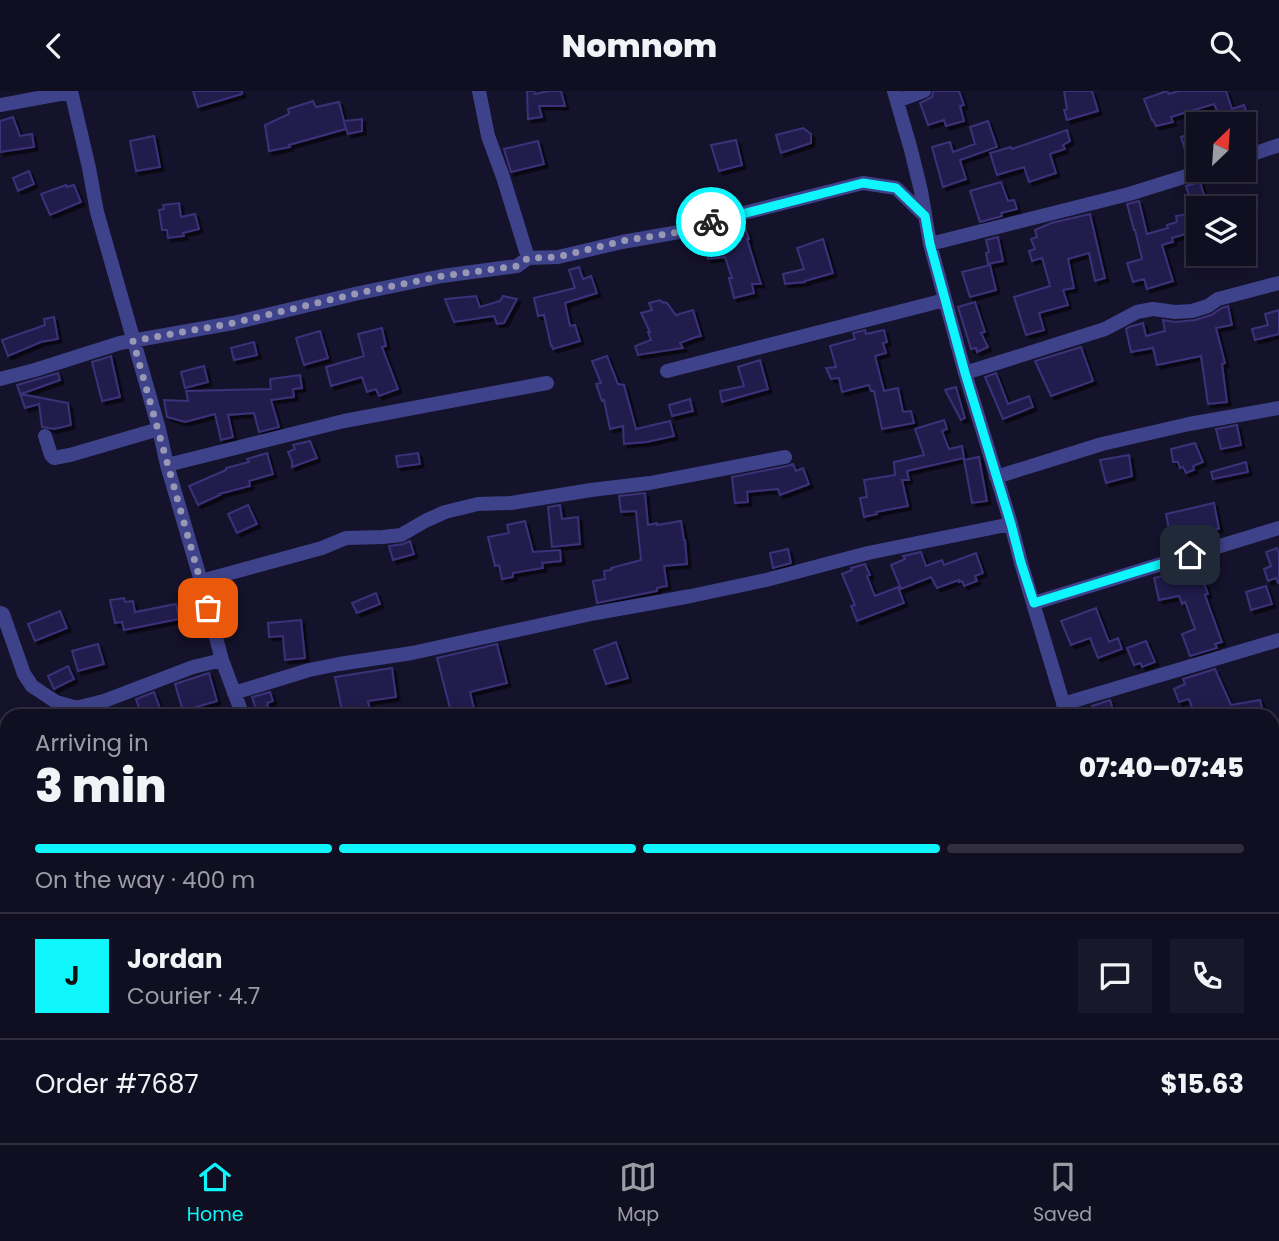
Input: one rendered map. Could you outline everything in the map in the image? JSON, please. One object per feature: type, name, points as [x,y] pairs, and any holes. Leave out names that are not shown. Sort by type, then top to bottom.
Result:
[{"type":"street","points":[[479,91],[488,136],[528,258]]},
{"type":"street","points":[[924,91],[895,96],[911,150],[930,244],[965,373],[1065,709]]},
{"type":"street","points":[[0,105],[71,92],[94,202],[222,660],[240,709]]},
{"type":"street","points":[[1256,153],[1279,145]]},
{"type":"street","points":[[930,244],[1129,194],[1186,176]]},
{"type":"street","points":[[1,374],[35,370],[102,348],[233,323],[359,293],[442,276],[517,266],[528,258],[558,257],[622,241],[679,232],[863,183],[896,188],[925,216]]},
{"type":"street","points":[[965,373],[1105,329],[1137,312],[1153,309],[1192,311],[1208,306],[1218,299],[1279,283]]},
{"type":"street","points":[[667,371],[945,300]]},
{"type":"street","points":[[167,465],[344,421],[547,383]]},
{"type":"street","points":[[996,477],[1102,444],[1189,424],[1279,408]]},
{"type":"street","points":[[45,436],[51,456],[57,457],[159,429]]},
{"type":"street","points":[[201,581],[322,548],[346,538],[401,535],[445,512],[478,504],[511,503],[650,483],[785,457]]},
{"type":"street","points":[[234,692],[309,670],[412,653],[596,613],[691,596],[766,580],[868,553],[1011,524]]},
{"type":"street","points":[[1034,603],[1279,528]]},
{"type":"street","points":[[0,613],[3,614],[24,674],[32,686],[56,702],[75,707]]},
{"type":"street","points":[[1068,709],[1279,640]]},
{"type":"street","points":[[68,709],[104,701],[193,667],[222,660]]},
{"type":"building","points":[[193,91],[242,91],[242,94],[198,107]]},
{"type":"building","points":[[527,91],[534,91],[535,94],[561,91],[565,106],[539,106],[542,117],[528,119]]},
{"type":"building","points":[[933,91],[959,91],[964,105],[960,106],[964,121],[946,126],[944,120],[928,125],[920,103],[932,97]]},
{"type":"building","points":[[1064,91],[1092,91],[1098,111],[1067,120]]},
{"type":"building","points":[[1167,91],[1169,94],[1179,91],[1226,91],[1232,109],[1244,105],[1247,112],[1218,112],[1214,104],[1171,117],[1173,122],[1156,126],[1144,99]]},
{"type":"building","points":[[313,101],[316,107],[339,102],[344,121],[362,119],[362,131],[348,134],[344,122],[346,129],[269,151],[265,125],[289,114],[288,109]]},
{"type":"building","points":[[13,117],[20,136],[32,134],[34,147],[0,152],[0,121]]},
{"type":"building","points":[[988,121],[997,147],[960,160],[966,179],[943,187],[932,147],[950,142],[953,152],[975,144],[970,127]]},
{"type":"building","points":[[803,128],[811,134],[811,143],[781,153],[776,135]]},
{"type":"building","points":[[1067,130],[1070,141],[1063,145],[1065,149],[1050,154],[1056,173],[1029,182],[1024,167],[997,175],[990,153],[1011,147],[1012,149]]},
{"type":"building","points":[[1186,135],[1186,153],[1181,137]]},
{"type":"building","points":[[154,136],[160,167],[136,171],[130,141]]},
{"type":"building","points":[[736,140],[742,165],[719,171],[711,145]]},
{"type":"building","points":[[538,141],[544,164],[511,172],[504,149]]},
{"type":"building","points":[[29,171],[34,184],[18,191],[13,178]]},
{"type":"building","points":[[1001,182],[1008,201],[1014,200],[1017,209],[980,222],[970,191]]},
{"type":"building","points":[[1200,182],[1204,196],[1189,196],[1186,186]]},
{"type":"building","points":[[66,185],[74,185],[81,202],[50,215],[41,194]]},
{"type":"building","points":[[1139,201],[1147,234],[1168,228],[1167,225],[1177,222],[1176,216],[1186,214],[1186,234],[1172,238],[1173,242],[1162,245],[1173,281],[1147,289],[1144,279],[1133,282],[1127,263],[1142,259],[1127,204]]},
{"type":"building","points":[[179,203],[181,217],[195,214],[199,229],[183,233],[184,236],[168,238],[167,230],[162,230],[159,210],[164,209],[163,205]]},
{"type":"building","points":[[1090,214],[1105,278],[1095,281],[1089,253],[1068,259],[1074,288],[1063,290],[1068,305],[1039,313],[1044,330],[1026,335],[1014,297],[1050,286],[1042,258],[1032,261],[1029,251],[1035,249],[1031,239],[1037,237],[1035,230],[1051,223]]},
{"type":"building","points":[[745,228],[761,284],[752,284],[754,293],[734,298],[729,278],[732,278],[725,257],[708,259],[706,238]]},
{"type":"building","points":[[998,237],[1003,261],[988,264],[986,240]]},
{"type":"building","points":[[823,239],[833,273],[805,282],[785,284],[783,274],[804,269],[797,248]]},
{"type":"building","points":[[990,265],[996,290],[970,297],[962,272]]},
{"type":"building","points":[[579,267],[583,279],[591,276],[597,293],[565,303],[570,326],[575,325],[580,341],[553,349],[544,315],[538,316],[534,298],[575,288],[569,270]]},
{"type":"building","points":[[476,296],[480,307],[500,301],[503,296],[517,299],[504,323],[497,324],[494,316],[454,322],[445,299]]},
{"type":"building","points":[[660,300],[667,303],[676,315],[693,310],[701,336],[680,343],[683,348],[638,355],[635,346],[651,340],[641,313],[652,310],[649,303]]},
{"type":"building","points":[[975,302],[985,332],[981,333],[988,347],[977,352],[976,348],[971,349],[958,307]]},
{"type":"building","points":[[1228,306],[1232,325],[1216,328],[1225,363],[1222,364],[1227,402],[1208,404],[1201,356],[1157,365],[1153,348],[1131,352],[1126,329],[1129,327],[1143,323],[1146,336],[1165,331],[1163,320],[1195,320]]},
{"type":"building","points":[[1279,310],[1279,334],[1255,340],[1252,329],[1268,325],[1265,314]]},
{"type":"building","points":[[54,317],[58,339],[41,342],[8,356],[2,340],[45,325],[44,319]]},
{"type":"building","points":[[382,328],[386,346],[382,347],[398,389],[379,396],[376,389],[367,392],[362,377],[331,386],[326,367],[364,356],[358,334]]},
{"type":"building","points":[[865,330],[866,334],[884,330],[887,342],[883,343],[886,353],[875,356],[884,391],[898,388],[903,412],[911,411],[914,423],[882,429],[874,391],[871,391],[869,385],[842,392],[839,378],[831,379],[826,368],[836,367],[830,346],[855,339],[853,333]]},
{"type":"building","points":[[320,331],[328,358],[304,365],[296,338]]},
{"type":"building","points":[[254,342],[257,355],[234,360],[231,348]]},
{"type":"building","points":[[1081,347],[1093,381],[1051,396],[1035,361]]},
{"type":"building","points":[[111,356],[120,397],[102,401],[92,362]]},
{"type":"building","points":[[607,356],[618,384],[624,385],[636,429],[670,421],[674,436],[624,444],[623,426],[610,429],[604,400],[602,401],[596,384],[601,383],[592,361]]},
{"type":"building","points":[[760,360],[768,389],[722,402],[720,391],[744,386],[738,367]]},
{"type":"building","points":[[204,366],[208,382],[185,388],[181,372]]},
{"type":"building","points":[[58,373],[60,380],[21,394],[68,403],[71,425],[54,429],[42,427],[39,404],[25,408],[17,385]]},
{"type":"building","points":[[996,373],[1008,404],[1029,396],[1033,407],[1003,419],[985,377]]},
{"type":"building","points":[[300,375],[302,388],[293,389],[294,397],[271,400],[279,427],[259,432],[254,413],[228,415],[233,437],[221,440],[215,414],[185,422],[167,417],[164,400],[188,401],[186,391],[271,389],[270,379]]},
{"type":"building","points":[[956,387],[965,418],[961,420],[945,390]]},
{"type":"building","points":[[690,399],[693,411],[672,416],[669,405]]},
{"type":"building","points":[[944,420],[947,429],[942,431],[949,449],[962,446],[964,458],[907,471],[909,480],[902,480],[908,506],[864,517],[860,498],[867,497],[864,480],[895,475],[894,462],[924,455],[915,429]]},
{"type":"building","points":[[1237,425],[1241,445],[1221,449],[1216,429]]},
{"type":"building","points":[[310,441],[317,458],[292,467],[288,452],[295,449],[293,445]]},
{"type":"building","points":[[1195,443],[1203,462],[1186,473],[1178,462],[1173,462],[1171,449]]},
{"type":"building","points":[[267,453],[273,474],[249,481],[250,486],[219,494],[198,505],[189,486],[226,468],[249,462],[247,459]]},
{"type":"building","points":[[418,453],[420,464],[398,467],[396,456]]},
{"type":"building","points":[[1129,455],[1132,476],[1106,483],[1100,460]]},
{"type":"building","points":[[979,457],[987,501],[972,503],[964,460]]},
{"type":"building","points":[[1246,462],[1248,472],[1213,479],[1211,472]]},
{"type":"building","points":[[793,464],[796,471],[803,468],[809,484],[780,495],[778,489],[747,492],[748,502],[735,503],[732,477]]},
{"type":"building","points":[[645,493],[648,525],[681,521],[687,564],[664,566],[667,586],[657,588],[657,591],[597,603],[593,581],[605,579],[604,571],[641,560],[636,511],[621,512],[619,496]]},
{"type":"building","points":[[1214,503],[1219,529],[1170,535],[1166,514]]},
{"type":"building","points":[[248,505],[257,524],[237,533],[228,514]]},
{"type":"building","points":[[560,505],[562,519],[578,517],[580,544],[552,547],[548,507]]},
{"type":"building","points":[[525,521],[533,552],[560,550],[561,561],[542,563],[543,568],[513,573],[513,577],[502,579],[499,565],[495,566],[488,537],[509,533],[507,525]]},
{"type":"building","points":[[410,541],[414,554],[393,560],[389,546]]},
{"type":"building","points":[[1277,548],[1279,583],[1276,578],[1268,581],[1264,569],[1271,566],[1266,552]]},
{"type":"building","points":[[788,549],[791,563],[773,568],[770,553]]},
{"type":"building","points":[[921,552],[926,566],[942,560],[944,565],[976,553],[983,573],[975,576],[977,581],[964,586],[959,580],[937,588],[931,577],[901,589],[891,565],[905,559],[903,556]]},
{"type":"building","points":[[865,564],[875,596],[898,587],[904,603],[857,621],[851,606],[855,605],[842,574]]},
{"type":"building","points":[[1200,572],[1208,594],[1205,595],[1222,642],[1215,644],[1217,648],[1190,656],[1182,634],[1195,629],[1185,602],[1182,604],[1179,596],[1159,600],[1154,578],[1171,574],[1173,583]]},
{"type":"building","points":[[1266,586],[1272,604],[1251,610],[1246,592]]},
{"type":"building","points":[[376,593],[380,604],[357,613],[352,603]]},
{"type":"building","points":[[124,598],[125,602],[133,601],[135,612],[176,604],[179,619],[124,630],[122,622],[115,623],[110,600]]},
{"type":"building","points":[[1096,608],[1109,642],[1118,638],[1122,649],[1098,658],[1090,638],[1071,645],[1061,621]]},
{"type":"building","points":[[60,611],[67,628],[35,641],[28,624]]},
{"type":"building","points":[[301,620],[305,658],[285,660],[283,636],[269,637],[268,623]]},
{"type":"building","points":[[1146,641],[1155,662],[1142,667],[1141,663],[1134,665],[1127,648]]},
{"type":"building","points":[[616,642],[628,678],[606,684],[594,650]]},
{"type":"building","points":[[98,644],[104,664],[78,671],[72,651]]},
{"type":"building","points":[[497,644],[507,683],[470,692],[474,709],[450,709],[437,658]]},
{"type":"building","points":[[68,666],[74,679],[54,689],[48,676]]},
{"type":"building","points":[[392,668],[396,697],[368,701],[370,709],[342,709],[335,677]]},
{"type":"building","points":[[1215,669],[1231,705],[1260,700],[1262,709],[1193,709],[1189,699],[1179,702],[1174,689],[1185,684],[1183,679]]},
{"type":"building","points":[[209,673],[217,701],[182,709],[175,684]]},
{"type":"building","points":[[154,692],[160,709],[140,709],[136,699]]},
{"type":"building","points":[[270,692],[273,701],[267,703],[268,709],[256,709],[252,697]]},
{"type":"building","points":[[1110,700],[1113,709],[1093,709],[1092,706]]},
{"type":"way so far","points":[[208,608],[133,341],[233,323],[442,276],[517,266],[528,258],[558,257],[622,241],[679,232],[711,222]]},
{"type":"route","points":[[711,222],[863,183],[896,188],[925,216],[965,373],[1034,603],[1190,555]]}]
